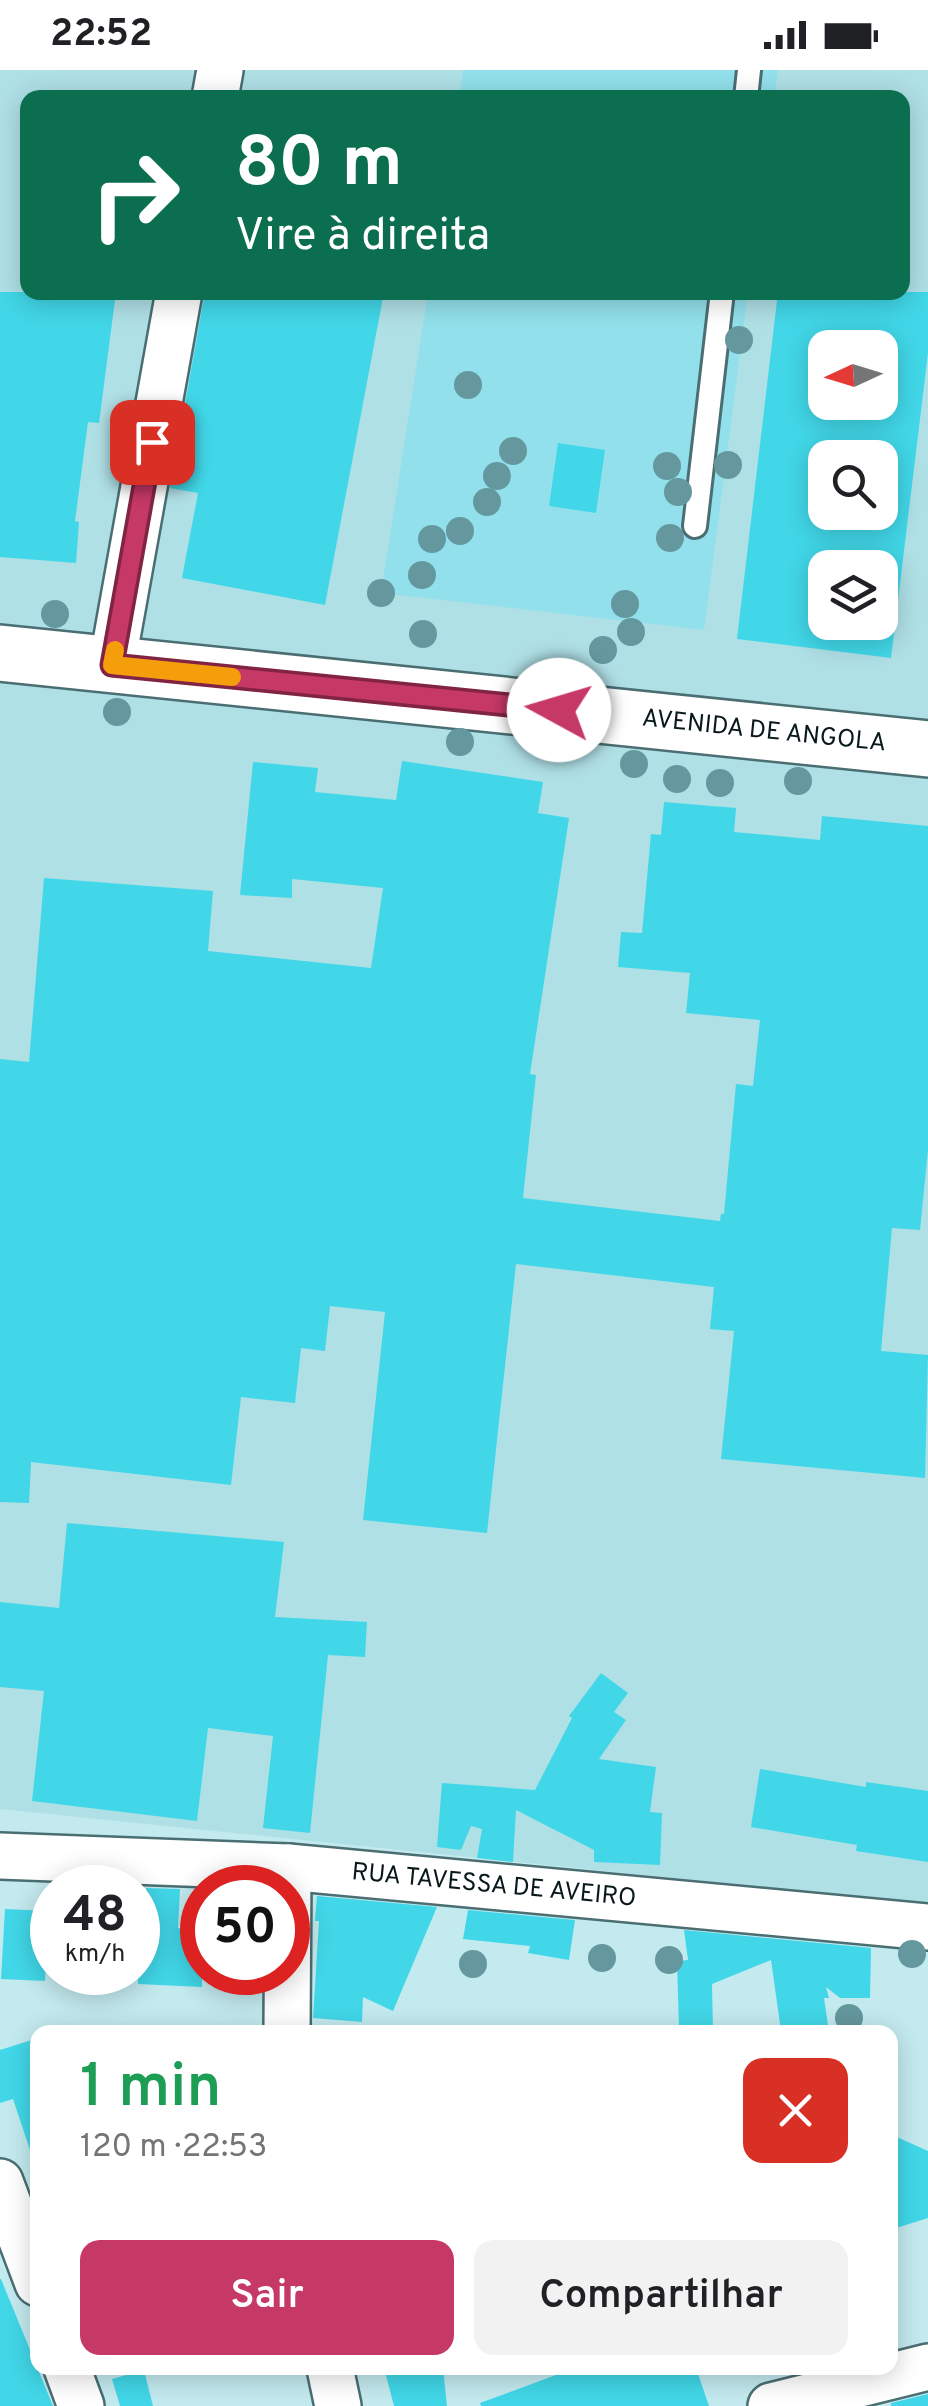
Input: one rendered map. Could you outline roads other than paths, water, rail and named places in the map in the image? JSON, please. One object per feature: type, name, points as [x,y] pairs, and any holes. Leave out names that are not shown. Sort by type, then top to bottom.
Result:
[{"type":"main road","name":"AVENIDA DE ANGOLA","points":[[1,660],[112,665],[928,749]]},
{"type":"street","points":[[112,665],[178,300]]},
{"type":"street","name":"RUA TAVESSA DE AVEIRO","points":[[0,1856],[259,1865]]},
{"type":"street","name":"RUA TAVESSA DE AVEIRO","points":[[310,1868],[928,1927]]},
{"type":"street","points":[[288,1995],[288,2025]]},
{"type":"street","points":[[0,2182],[9,2231],[30,2269]]},
{"type":"street","points":[[898,2374],[928,2367]]},
{"type":"street","points":[[70,2375],[81,2406]]},
{"type":"street","points":[[331,2375],[338,2406]]},
{"type":"street","points":[[772,2406],[896,2375]]},
{"type":"lane","points":[[694,526],[721,300]]}]
